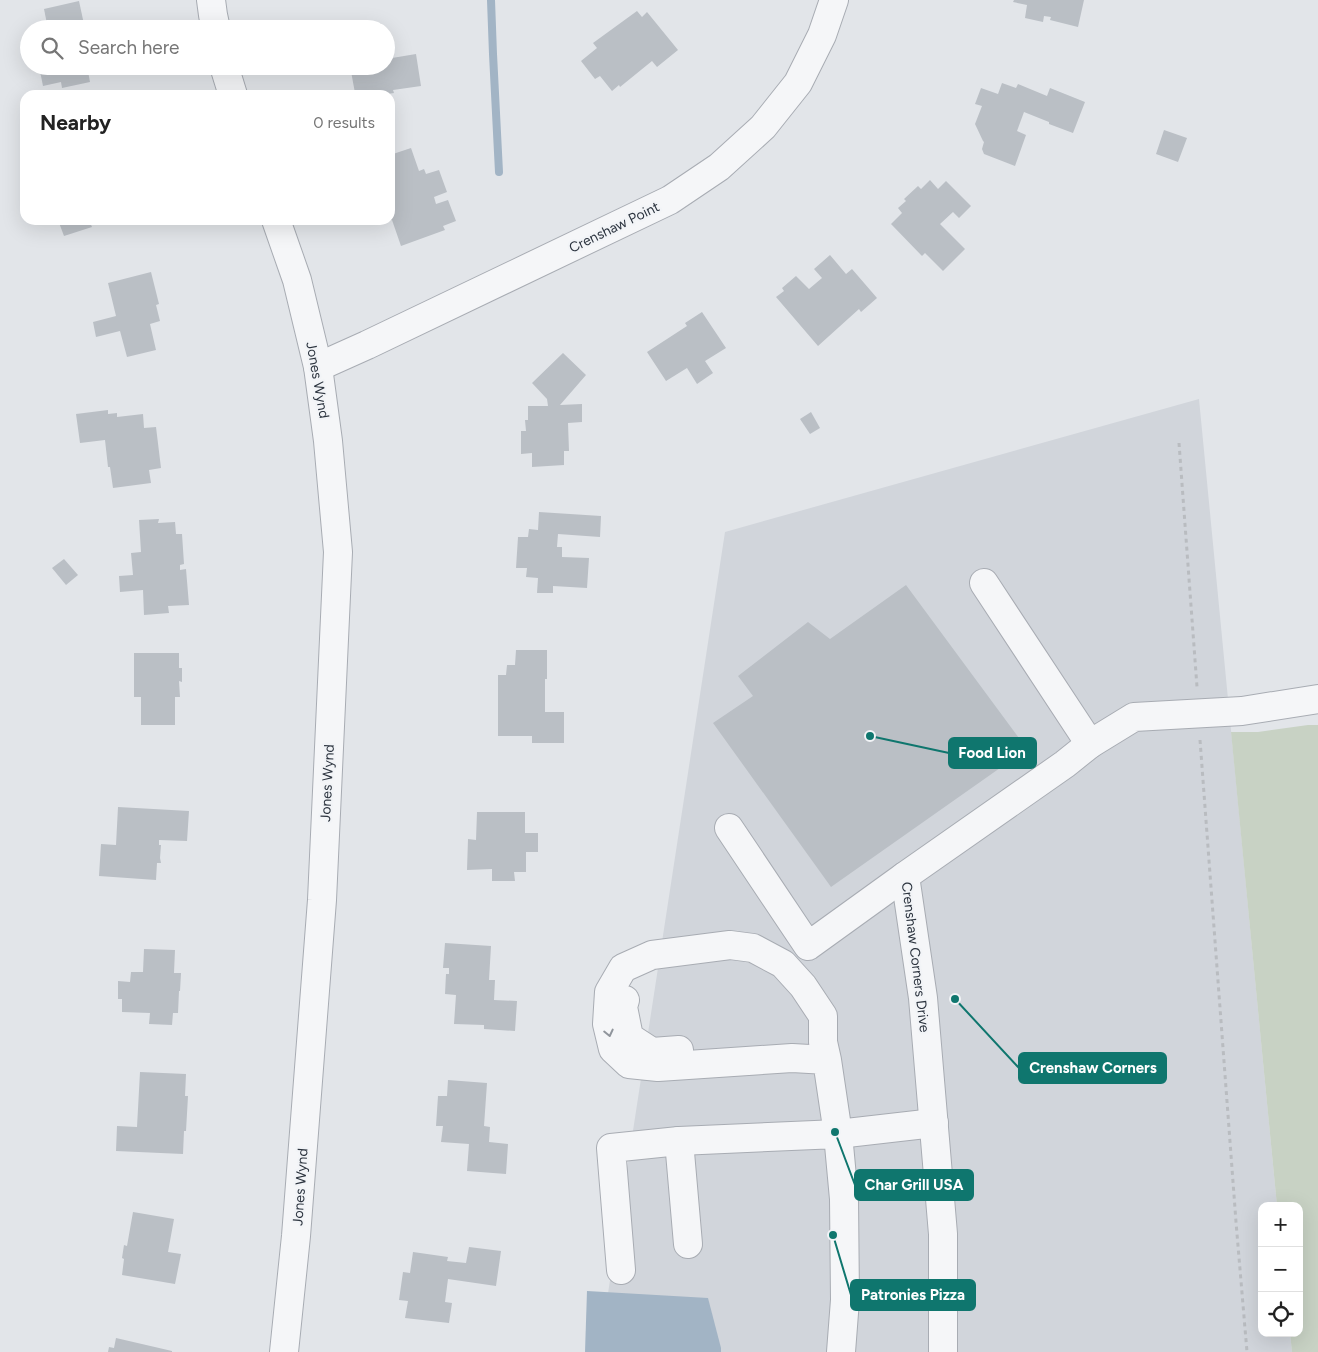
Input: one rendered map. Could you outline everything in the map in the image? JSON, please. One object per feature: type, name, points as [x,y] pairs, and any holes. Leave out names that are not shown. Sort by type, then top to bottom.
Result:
[{"type":"street","points":[[211,0],[213,20]]},
{"type":"street","name":"Crenshaw Point","points":[[318,367],[368,346],[670,200],[719,167],[763,127],[798,83],[822,36],[834,0]]},
{"type":"street","points":[[227,75],[231,90]]},
{"type":"street","name":"Jones Wynd","points":[[278,225],[297,280],[318,367],[328,441],[338,552],[322,900],[296,1236],[284,1352]]},
{"type":"street","points":[[984,584],[1090,744]]},
{"type":"street","name":"Crenshaw Corners Drive","points":[[944,1352],[943,1234],[934,1123],[923,998],[905,876],[1065,764],[1090,744],[1134,717],[1242,711],[1318,699]]},
{"type":"street","points":[[729,828],[808,946]]},
{"type":"street","points":[[783,964],[905,876]]},
{"type":"street","points":[[825,1051],[792,1058],[658,1068],[629,1064],[613,1049],[607,1024],[609,992],[623,968],[652,955],[730,945],[753,948],[783,964],[803,986],[823,1016],[825,1051],[838,1134],[844,1199],[845,1300],[841,1352]]},
{"type":"street","points":[[792,1058],[775,1043],[652,1052],[629,1037],[623,1008],[629,986],[639,972],[689,965],[722,962],[742,963],[762,968],[784,985],[798,1003],[825,1051]]},
{"type":"street","points":[[620,1270],[611,1148],[679,1140],[838,1134],[934,1123]]},
{"type":"street","points":[[679,1140],[688,1244]]},
{"type":"path","points":[[1178,443],[1197,688]]},
{"type":"path","points":[[1200,732],[1247,1352]]},
{"type":"shaded area","points":[[1199,399],[1277,1202],[1258,1202],[1258,1337],[1290,1337],[1292,1352],[599,1352],[725,532]]},
{"type":"green space","points":[[1318,725],[1318,1352],[1292,1352],[1290,1337],[1303,1337],[1303,1202],[1277,1202],[1231,732],[1258,732]]},
{"type":"water","points":[[587,1291],[708,1298],[721,1352],[585,1352]]},
{"type":"building","points":[[1014,0],[1084,0],[1078,27],[1050,20],[1051,17],[1044,16],[1043,22],[1025,18],[1027,5],[1013,2]]},
{"type":"building","points":[[79,1],[83,20],[46,20],[44,9]]},
{"type":"building","points":[[637,11],[642,17],[647,12],[678,50],[657,67],[652,61],[620,87],[619,85],[612,91],[600,76],[595,79],[581,61],[597,48],[593,43]]},
{"type":"building","points":[[416,54],[421,86],[393,90],[354,90],[352,75],[395,75],[395,58]]},
{"type":"building","points":[[41,75],[89,75],[90,82],[62,88],[61,82],[43,86]]},
{"type":"building","points":[[1002,83],[1016,88],[1018,84],[1047,96],[1050,88],[1085,102],[1073,133],[1024,112],[1017,131],[1026,135],[1015,166],[984,154],[982,149],[984,142],[975,124],[982,106],[975,104],[981,88],[998,94]]},
{"type":"building","points":[[1164,130],[1187,138],[1178,162],[1156,154]]},
{"type":"building","points":[[411,148],[419,171],[424,169],[426,174],[439,170],[447,192],[434,197],[436,204],[448,200],[456,221],[443,226],[445,230],[401,246],[394,225],[395,153]]},
{"type":"building","points":[[930,180],[938,189],[946,181],[971,206],[959,218],[953,212],[940,224],[965,249],[943,271],[925,253],[922,256],[891,224],[902,213],[898,208],[906,201],[904,199],[918,186],[921,189]]},
{"type":"building","points":[[60,225],[91,225],[92,227],[64,236]]},
{"type":"building","points":[[830,255],[846,274],[852,269],[877,298],[861,312],[859,309],[818,346],[776,297],[784,291],[782,288],[796,276],[809,289],[822,278],[814,269]]},
{"type":"building","points":[[151,272],[159,304],[156,305],[160,321],[150,324],[156,350],[127,357],[120,331],[96,337],[93,322],[116,316],[108,283]]},
{"type":"building","points":[[702,312],[726,348],[705,361],[713,373],[697,384],[687,368],[666,381],[647,352],[687,326],[685,323]]},
{"type":"building","points":[[563,353],[586,375],[560,405],[582,404],[582,422],[568,423],[569,451],[564,451],[564,465],[532,467],[532,453],[521,454],[521,431],[526,431],[525,420],[528,420],[528,406],[548,406],[547,399],[532,383]]},
{"type":"building","points":[[108,410],[108,414],[117,413],[117,417],[143,414],[144,428],[156,427],[161,468],[149,470],[151,483],[113,488],[105,440],[80,443],[76,414]]},
{"type":"building","points":[[811,412],[820,428],[810,434],[800,419]]},
{"type":"building","points":[[539,512],[601,516],[600,537],[558,534],[557,547],[562,547],[562,557],[589,558],[587,588],[553,586],[553,593],[537,593],[538,578],[526,577],[527,568],[516,568],[518,537],[528,537],[529,529],[538,530]]},
{"type":"building","points":[[159,519],[158,523],[175,522],[176,534],[182,534],[184,564],[180,565],[180,570],[186,569],[189,605],[168,606],[169,613],[144,615],[143,590],[120,592],[119,576],[133,575],[131,553],[141,552],[139,520]]},
{"type":"building","points":[[64,559],[78,575],[66,585],[52,568]]},
{"type":"building","points":[[906,585],[1027,749],[831,887],[713,723],[753,696],[738,676],[808,622],[830,639]]},
{"type":"building","points":[[516,650],[547,650],[545,712],[564,712],[564,743],[532,743],[532,736],[498,736],[498,675],[506,675],[507,665],[515,665]]},
{"type":"building","points":[[134,653],[179,653],[179,668],[182,668],[182,682],[179,681],[180,697],[175,697],[175,725],[141,725],[141,697],[134,697]]},
{"type":"building","points":[[118,807],[189,811],[187,841],[159,840],[159,845],[161,845],[161,863],[157,863],[156,880],[99,876],[101,844],[116,845]]},
{"type":"building","points":[[477,812],[525,812],[525,833],[538,833],[538,852],[526,852],[526,872],[514,872],[515,881],[492,881],[492,869],[467,870],[468,839],[476,840]]},
{"type":"building","points":[[445,943],[491,946],[489,980],[495,980],[494,1000],[517,1001],[515,1031],[484,1029],[484,1025],[454,1024],[456,995],[445,994],[446,974],[449,974],[449,968],[443,968]]},
{"type":"building","points":[[144,949],[175,950],[174,973],[181,973],[178,1013],[173,1013],[172,1025],[149,1024],[150,1013],[122,1012],[122,999],[118,999],[118,981],[130,982],[131,972],[143,972]]},
{"type":"building","points":[[140,1072],[186,1074],[185,1096],[188,1096],[183,1154],[116,1151],[117,1126],[137,1127]]},
{"type":"building","points":[[448,1080],[487,1083],[484,1126],[490,1127],[489,1142],[508,1144],[506,1174],[467,1171],[469,1144],[441,1142],[443,1126],[436,1126],[438,1096],[447,1096]]},
{"type":"building","points":[[133,1212],[174,1219],[168,1252],[181,1254],[175,1284],[122,1275],[124,1245],[127,1246]]},
{"type":"building","points":[[469,1247],[501,1251],[496,1286],[448,1279],[445,1302],[452,1303],[449,1323],[405,1318],[408,1301],[399,1300],[403,1272],[410,1273],[413,1252],[448,1257],[447,1261],[466,1263]]},
{"type":"building","points":[[116,1338],[172,1352],[108,1352],[109,1347],[114,1348]]},
{"type":"waterway","points":[[491,0],[499,172]]},
{"type":"place","name":"Food Lion","points":[[870,736]]},
{"type":"place","name":"Crenshaw Corners","points":[[955,999]]},
{"type":"place","name":"Char Grill USA","points":[[835,1132]]},
{"type":"place","name":"Patronies Pizza","points":[[833,1235]]}]
